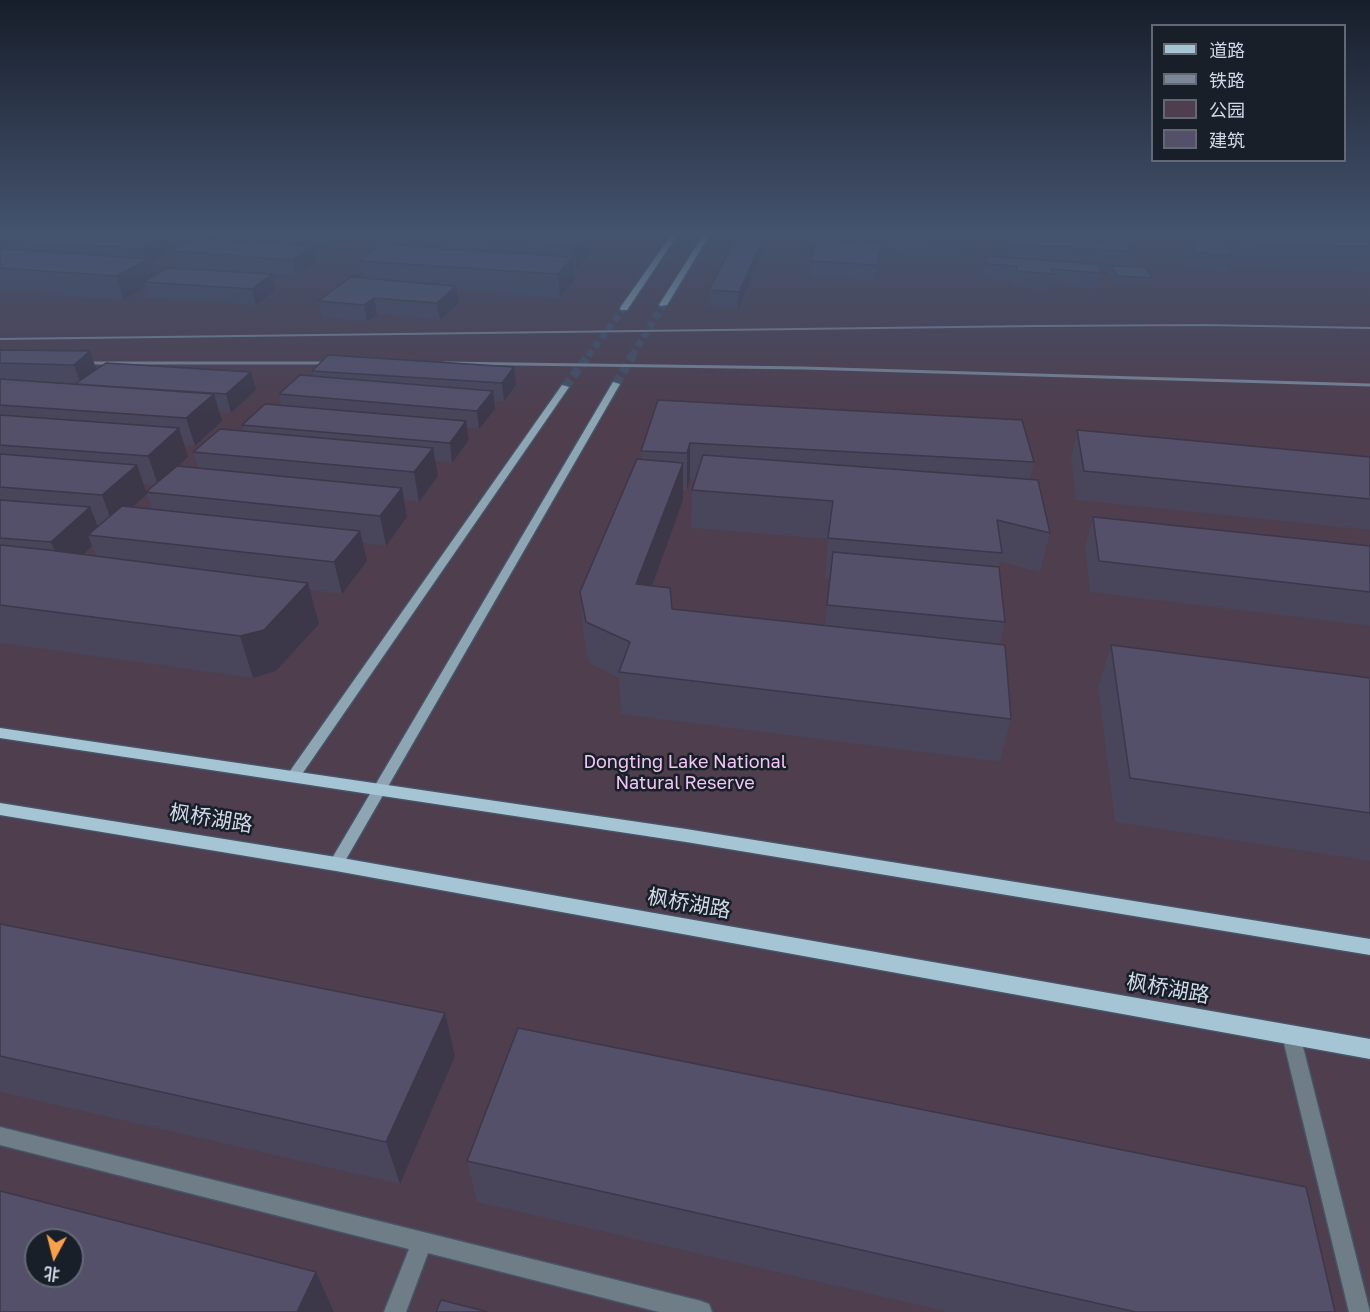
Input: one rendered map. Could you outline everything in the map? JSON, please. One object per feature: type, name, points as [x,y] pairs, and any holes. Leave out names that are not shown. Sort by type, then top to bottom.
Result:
[{"type":"main road","points":[[624,308],[633,295]]},
{"type":"main road","points":[[663,305],[669,295]]},
{"type":"main road","points":[[336,864],[616,384]]},
{"type":"main road","points":[[295,774],[565,387]]},
{"type":"main road","points":[[0,733],[295,774],[765,846],[1370,947]]},
{"type":"main road","name":"枫桥湖路","points":[[0,809],[336,864],[1370,1049]]},
{"type":"street","points":[[1291,1035],[1360,1312]]},
{"type":"street","points":[[0,1136],[701,1312]]},
{"type":"street","points":[[395,1312],[422,1242]]},
{"type":"green space","name":"Dongting Lake National Natural Reserve","points":[[0,295],[1370,295],[1370,1312],[0,1312]]},
{"type":"building","points":[[326,295],[446,295],[437,303],[374,298],[364,305],[318,301]]},
{"type":"building","points":[[0,350],[90,351],[74,365],[0,363]]},
{"type":"building","points":[[328,355],[514,367],[502,383],[312,371]]},
{"type":"building","points":[[106,363],[251,372],[226,394],[75,384]]},
{"type":"building","points":[[300,375],[493,391],[477,411],[279,394]]},
{"type":"building","points":[[0,379],[214,394],[186,418],[0,405]]},
{"type":"building","points":[[658,400],[1022,420],[1034,462],[690,443],[687,453],[641,451]]},
{"type":"building","points":[[265,404],[466,421],[450,443],[242,425]]},
{"type":"building","points":[[0,415],[179,428],[148,456],[0,445]]},
{"type":"building","points":[[220,429],[433,448],[414,472],[193,452]]},
{"type":"building","points":[[1077,430],[1370,457],[1370,499],[1084,471]]},
{"type":"building","points":[[0,454],[137,465],[102,495],[0,487]]},
{"type":"building","points":[[703,455],[1038,480],[1050,533],[997,520],[1002,553],[828,538],[833,501],[692,490]]},
{"type":"building","points":[[637,459],[683,463],[636,584],[670,588],[672,609],[1005,645],[1011,719],[619,672],[630,642],[586,622],[580,592]]},
{"type":"building","points":[[177,466],[402,488],[380,516],[146,492]]},
{"type":"building","points":[[0,500],[90,507],[51,542],[0,538]]},
{"type":"building","points":[[122,506],[360,531],[334,562],[88,535]]},
{"type":"building","points":[[1093,517],[1370,546],[1370,592],[1099,561]]},
{"type":"building","points":[[0,545],[308,583],[264,630],[240,636],[0,605]]},
{"type":"building","points":[[833,552],[999,567],[1005,622],[827,605]]},
{"type":"building","points":[[1111,645],[1370,678],[1370,813],[1130,778]]},
{"type":"building","points":[[0,924],[445,1013],[386,1142],[0,1056]]},
{"type":"building","points":[[518,1028],[1306,1187],[1335,1312],[1136,1312],[467,1161]]},
{"type":"building","points":[[0,1191],[316,1272],[297,1312],[0,1312]]},
{"type":"building","points":[[441,1300],[488,1312],[436,1312]]},
{"type":"tunnel","points":[[632,356],[663,305]]},
{"type":"tunnel","points":[[588,356],[624,308]]},
{"type":"tunnel","points":[[565,387],[589,355]]},
{"type":"tunnel","points":[[616,384],[633,355]]},
{"type":"railway","points":[[0,339],[1037,326],[1204,325],[1370,328]]},
{"type":"railway","points":[[78,363],[336,363]]},
{"type":"railway","points":[[444,363],[803,368],[1370,385]]}]
